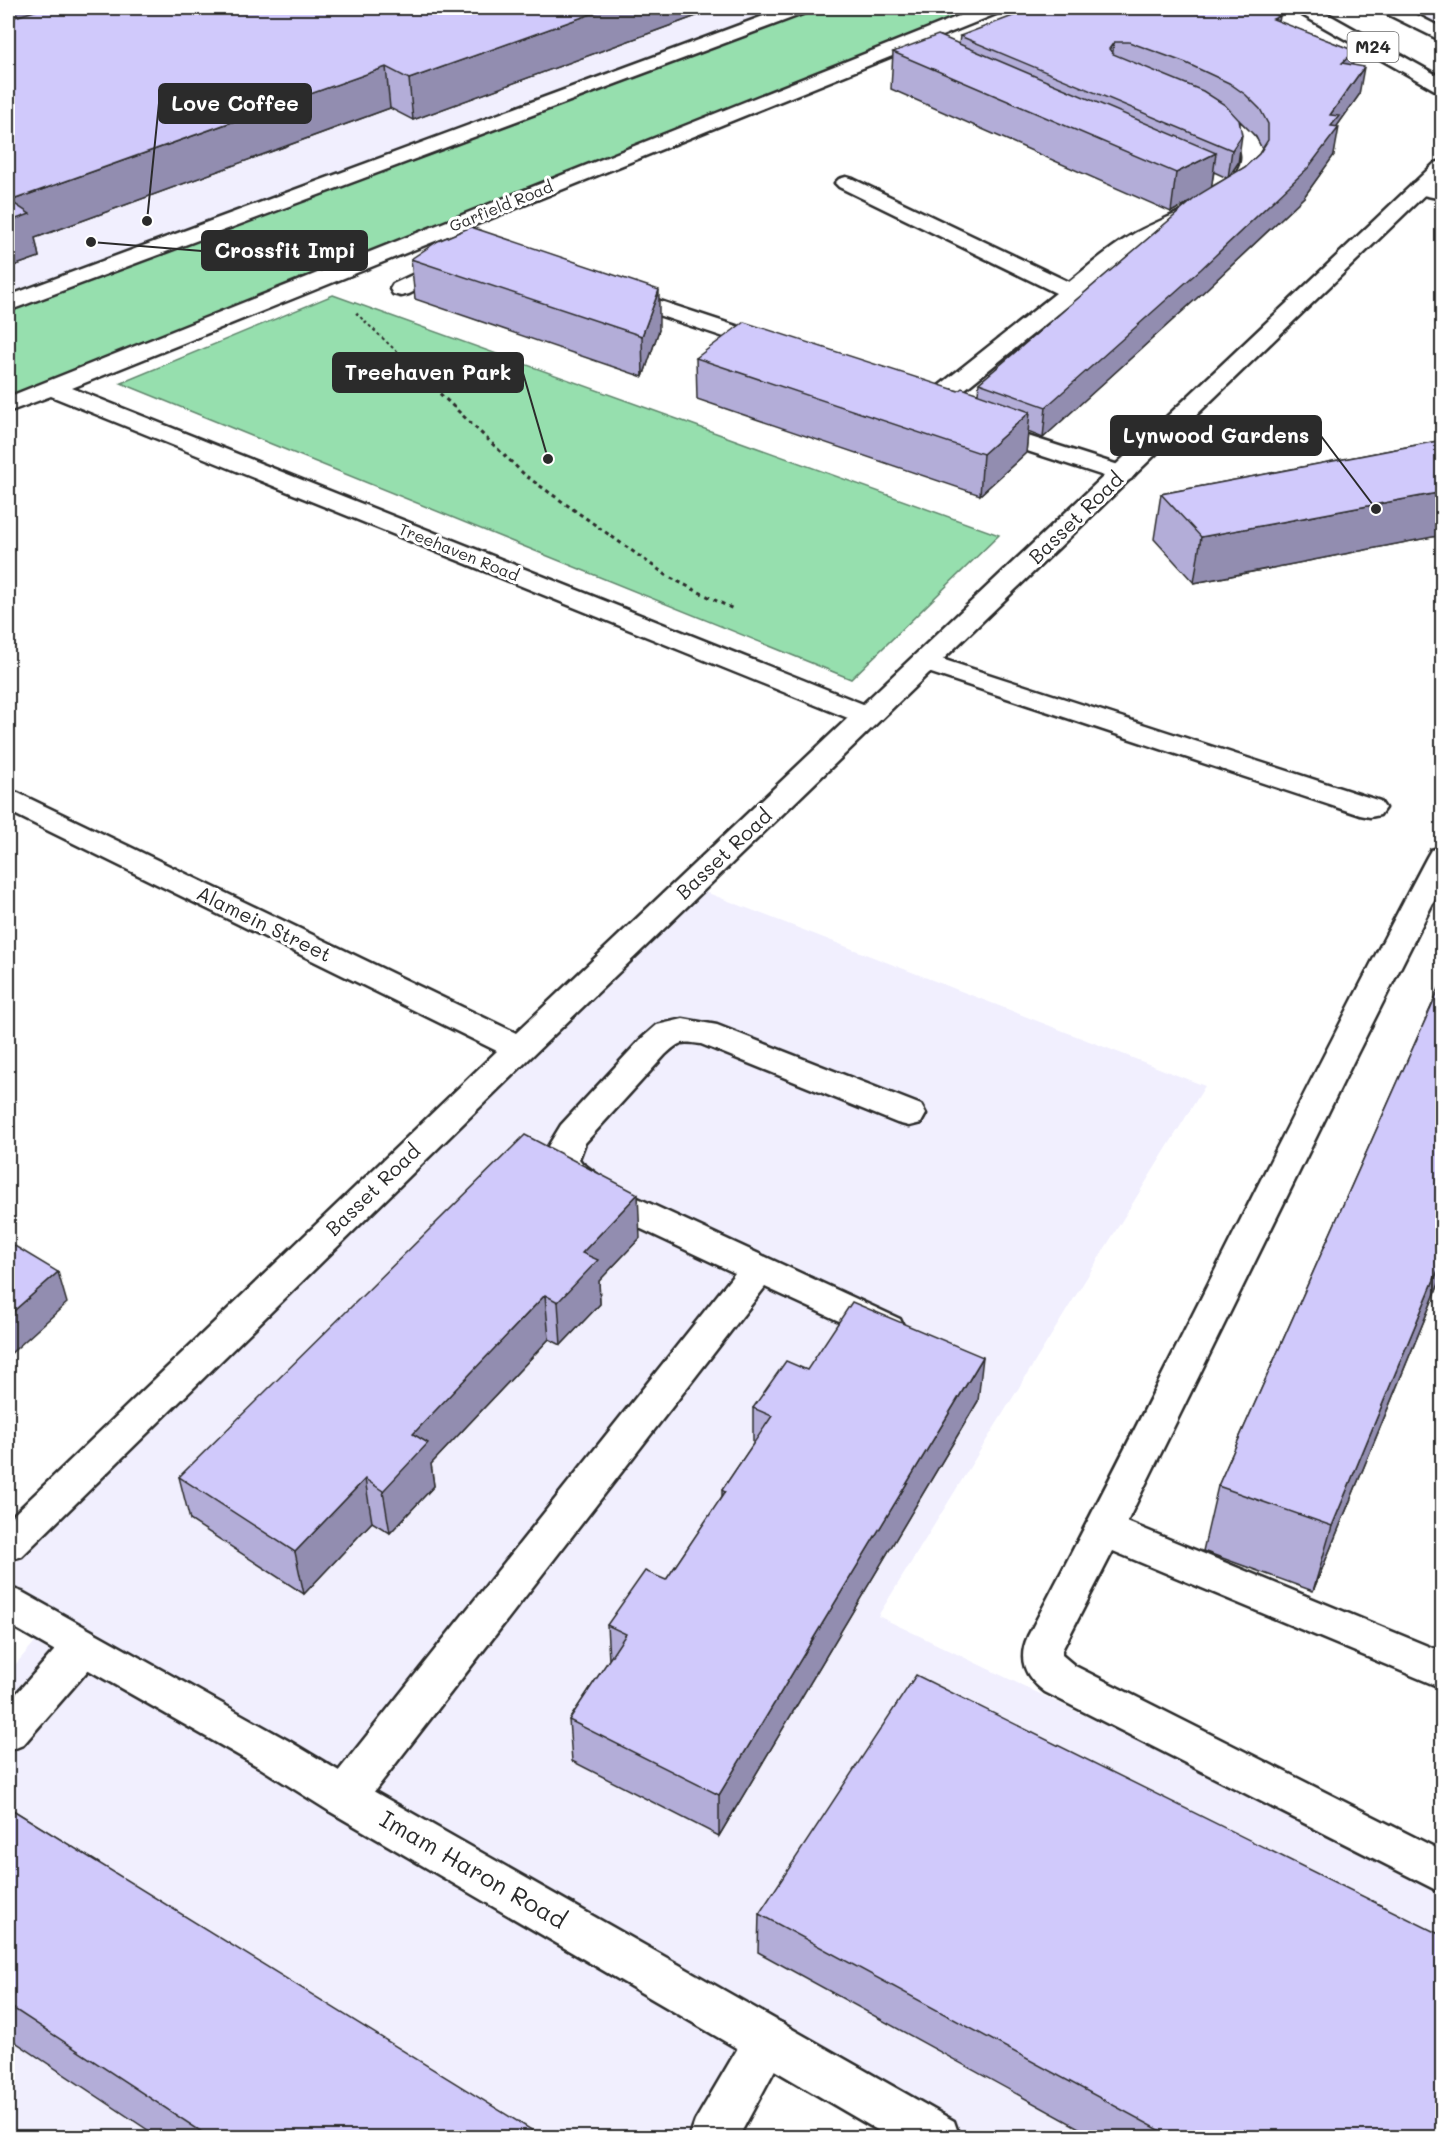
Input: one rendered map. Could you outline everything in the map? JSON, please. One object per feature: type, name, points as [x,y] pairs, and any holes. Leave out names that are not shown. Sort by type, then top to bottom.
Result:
[{"type":"street","points":[[8,304],[801,8]]},
{"type":"street","name":"Garfield Road","points":[[8,405],[899,46],[987,8]]},
{"type":"street","name":"M24","points":[[1304,8],[1443,86]]},
{"type":"street","name":"M24","points":[[1390,8],[1443,35]]},
{"type":"street","points":[[899,46],[928,58]]},
{"type":"street","points":[[1122,474],[961,419],[922,401],[1071,292],[1134,242],[1233,190],[1244,180],[1251,168],[1252,154],[1242,136],[1230,123],[1191,105]]},
{"type":"street","name":"Basset Road","points":[[8,1544],[520,1048],[1122,474],[1432,190],[1443,167]]},
{"type":"street","points":[[1212,180],[1233,190]]},
{"type":"street","points":[[846,183],[1071,292]]},
{"type":"street","points":[[401,289],[455,262],[477,256]]},
{"type":"street","points":[[599,288],[798,354]]},
{"type":"street","name":"Treehaven Road","points":[[50,387],[868,717]]},
{"type":"street","points":[[926,662],[1370,808]]},
{"type":"street","name":"Alamein Street","points":[[8,800],[520,1048]]},
{"type":"street","points":[[1443,857],[1367,999],[1105,1530],[1042,1649],[1041,1662],[1046,1669],[1080,1690],[1443,1873]]},
{"type":"street","points":[[909,1114],[706,1033],[683,1030],[668,1034],[653,1047],[573,1134],[564,1148],[562,1160],[570,1172],[602,1196],[917,1343]]},
{"type":"street","points":[[344,1797],[758,1270]]},
{"type":"street","points":[[1105,1530],[1443,1670]]},
{"type":"street","name":"Imam Haron Road","points":[[8,1604],[82,1648],[274,1754],[344,1797],[937,2138]]},
{"type":"street","points":[[8,1732],[82,1648]]},
{"type":"street","points":[[712,2138],[768,2040]]},
{"type":"path","points":[[339,271],[354,312],[526,476],[669,577],[741,614]]},
{"type":"shaded area","points":[[8,8],[801,8],[8,304]]},
{"type":"shaded area","points":[[1390,8],[1442,8],[1442,35]]},
{"type":"shaded area","points":[[690,886],[1205,1086],[878,1616],[1442,1887],[1442,2137],[937,2137],[768,2041],[712,2137],[8,2137],[8,1673],[47,1628],[8,1604],[8,1544]]},
{"type":"green space","points":[[801,8],[981,8],[987,10],[8,405],[8,304]]},
{"type":"green space","points":[[333,295],[999,535],[851,679],[121,383]]},
{"type":"building","points":[[45,8],[608,8],[409,79],[386,67],[10,201],[30,214],[8,222],[8,19]]},
{"type":"building","points":[[1034,8],[1258,8],[1280,16],[1273,19],[1355,51],[1342,63],[1364,67],[1330,115],[1339,116],[1331,126],[1339,127],[1308,168],[1201,269],[1046,407],[979,383],[1200,194],[1245,167],[1259,154],[1268,140],[1268,124],[1260,109],[1229,83],[1186,63],[1129,42],[1114,42],[1109,49],[1113,54],[1203,91],[1225,105],[1239,120],[1242,135],[1232,150],[960,36]]},
{"type":"building","points":[[938,35],[1216,153],[1176,173],[893,52]]},
{"type":"building","points":[[471,227],[659,290],[642,336],[411,259],[438,241]]},
{"type":"building","points":[[744,322],[958,391],[962,388],[1030,412],[983,454],[696,358]]},
{"type":"building","points":[[1443,440],[1443,492],[1201,537],[1161,494]]},
{"type":"building","points":[[1443,980],[1443,1258],[1332,1526],[1218,1486]]},
{"type":"building","points":[[525,1135],[638,1194],[582,1253],[598,1260],[558,1302],[545,1295],[413,1434],[428,1443],[383,1491],[365,1479],[295,1552],[179,1477]]},
{"type":"building","points":[[8,1242],[58,1272],[8,1316]]},
{"type":"building","points":[[852,1302],[983,1357],[719,1795],[569,1720],[626,1634],[607,1625],[645,1571],[666,1580],[725,1492],[722,1490],[772,1416],[753,1408],[786,1361],[807,1370]]},
{"type":"building","points":[[916,1675],[1443,1936],[1443,2138],[1174,2138],[759,1914]]},
{"type":"building","points":[[8,1807],[538,2134],[535,2138],[211,2138],[8,2005]]},
{"type":"place","name":"Love Coffee","points":[[147,221]]},
{"type":"place","name":"Crossfit Impi","points":[[91,242]]},
{"type":"place","name":"Treehaven Park","points":[[548,459]]},
{"type":"place","name":"Lynwood Gardens","points":[[1376,509]]}]
